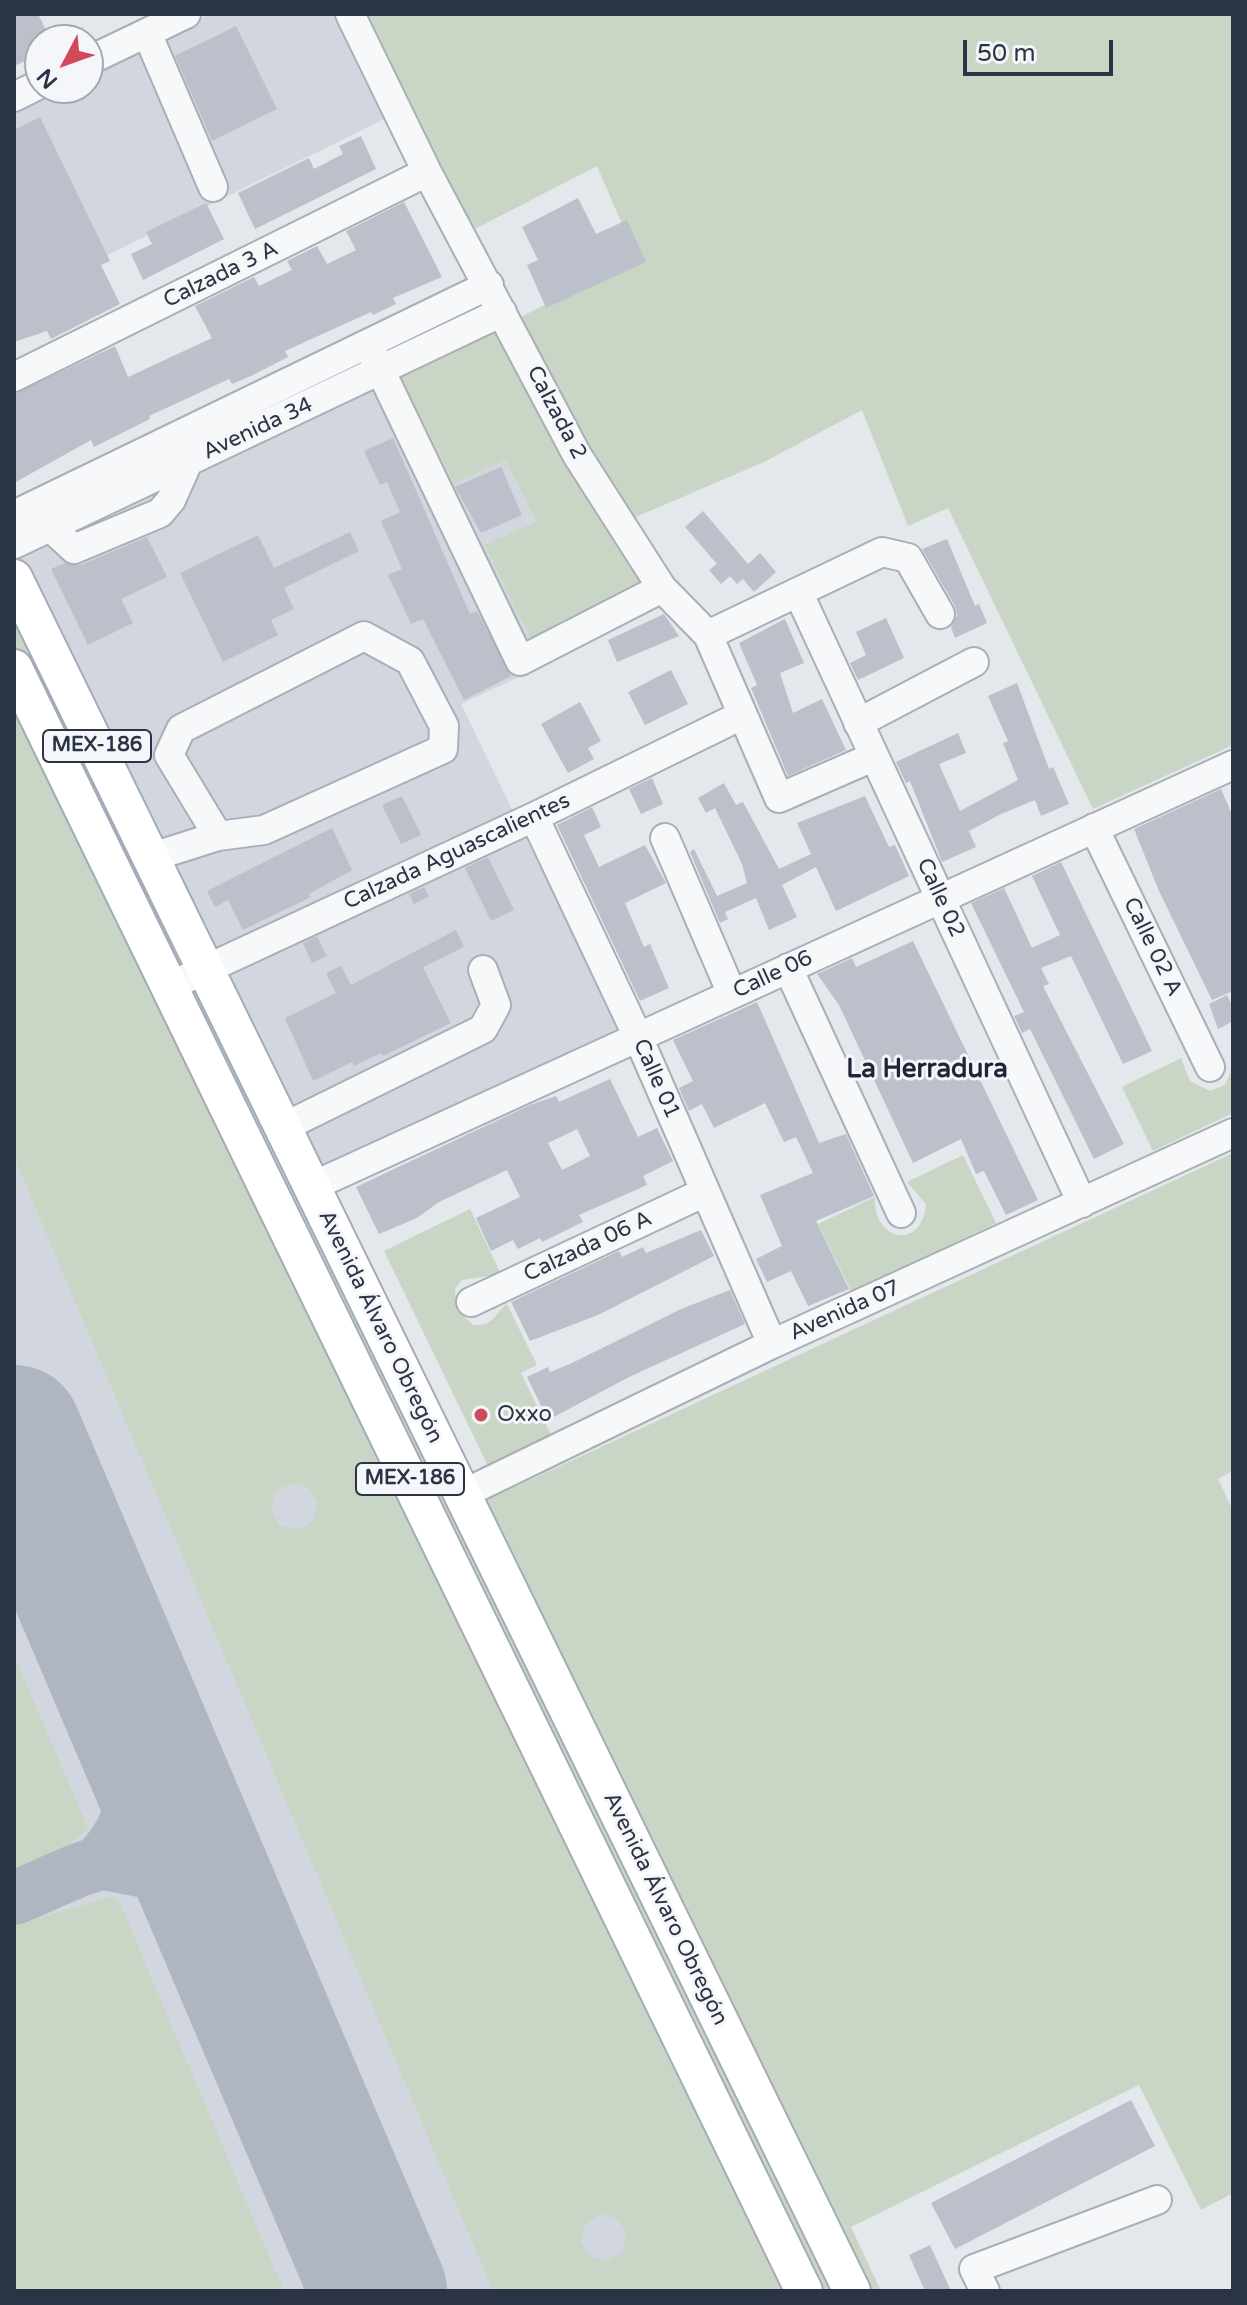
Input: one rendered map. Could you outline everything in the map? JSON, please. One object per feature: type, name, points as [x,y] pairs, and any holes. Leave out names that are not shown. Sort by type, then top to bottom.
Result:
[{"type":"main road","name":"Avenida Álvaro Obregón","points":[[14,578],[852,2291]]},
{"type":"main road","name":"Avenida Álvaro Obregón","points":[[14,668],[804,2291]]},
{"type":"street","points":[[104,53],[186,14]]},
{"type":"street","name":"Calzada 2","points":[[350,14],[427,172],[577,455],[662,588],[708,635],[779,798],[873,757]]},
{"type":"street","points":[[147,33],[213,187]]},
{"type":"street","name":"Calzada 3 A","points":[[14,377],[427,172]]},
{"type":"street","name":"Avenida 34","points":[[14,544],[50,527],[145,467],[367,344],[489,285]]},
{"type":"street","name":"Avenida 34","points":[[14,515],[145,467],[188,462],[502,312]]},
{"type":"street","points":[[367,344],[520,661],[662,588]]},
{"type":"street","points":[[50,527],[74,549],[160,513],[171,500],[188,462]]},
{"type":"street","points":[[708,635],[882,552],[908,558],[940,614]]},
{"type":"street","name":"Calle 02","points":[[798,592],[1082,1203]]},
{"type":"street","points":[[152,857],[218,836],[264,830],[443,749],[444,726],[410,661],[364,636],[181,729],[169,755],[218,836]]},
{"type":"street","points":[[858,723],[974,662]]},
{"type":"street","name":"Calzada Aguascalientes","points":[[170,986],[534,817],[742,715]]},
{"type":"street","name":"Calle 06","points":[[313,1186],[1233,765]]},
{"type":"street","name":"Calle 01","points":[[534,817],[638,1037],[772,1344]]},
{"type":"street","name":"Calle 02 A","points":[[1094,828],[1210,1067]]},
{"type":"street","points":[[665,838],[732,994]]},
{"type":"street","points":[[788,968],[901,1213]]},
{"type":"street","points":[[284,1127],[483,1029],[496,1005],[483,970]]},
{"type":"street","name":"Avenida 07","points":[[461,1495],[772,1344],[1233,1133]]},
{"type":"street","name":"Calzada 06 A","points":[[471,1302],[705,1192]]},
{"type":"street","points":[[985,2291],[974,2269],[1157,2200]]},
{"type":"shaded area","points":[[210,14],[360,14],[409,107],[14,301],[14,113],[32,104],[104,104],[104,68]]},
{"type":"shaded area","points":[[401,377],[454,484],[505,460],[536,521],[484,545],[544,665],[461,704],[620,1032],[323,1169],[23,553]]},
{"type":"shaded area","points":[[14,714],[782,2291],[14,2291]]},
{"type":"green space","points":[[360,14],[1233,14],[1233,745],[1093,809],[948,508],[908,526],[862,410],[764,462],[615,526],[664,601],[544,665],[484,545],[536,521],[505,460],[454,484],[401,377],[637,259],[597,166],[475,229]]},
{"type":"green space","points":[[14,535],[487,1500],[1233,1153],[1233,1471],[1218,1479],[1233,1511],[1233,2193],[1201,2210],[1139,2085],[851,2227],[881,2291],[493,2291],[14,1157]],"holes":[[[293,1483],[309,1488],[318,1503],[313,1521],[297,1530],[279,1525],[271,1508],[276,1491]],[[603,2214],[619,2220],[627,2235],[622,2253],[606,2262],[589,2256],[580,2240],[586,2223]]]},
{"type":"green space","points":[[1181,1058],[1190,1081],[1210,1091],[1225,1085],[1233,1067],[1233,1113],[1153,1151],[1122,1087]]},
{"type":"green space","points":[[963,1155],[996,1223],[852,1293],[818,1224],[875,1197],[876,1212],[882,1224],[898,1235],[908,1234],[923,1219],[926,1204],[907,1182]]},
{"type":"green space","points":[[470,1209],[501,1274],[462,1280],[455,1289],[457,1310],[473,1325],[480,1325],[489,1322],[507,1304],[537,1365],[521,1373],[551,1435],[488,1466],[384,1251]]},
{"type":"green space","points":[[14,1655],[88,1828],[64,1848],[14,1876]]},
{"type":"green space","points":[[112,1897],[119,1901],[284,2291],[14,2291],[14,1925]]},
{"type":"building","points":[[14,14],[38,14],[43,24],[24,24],[24,61],[14,66]]},
{"type":"building","points":[[236,26],[277,109],[212,141],[175,56]]},
{"type":"building","points":[[40,117],[110,261],[101,265],[120,304],[51,339],[47,331],[14,342],[14,130]]},
{"type":"building","points":[[361,136],[376,169],[255,229],[238,193],[309,158],[314,169],[343,154],[339,146]]},
{"type":"building","points":[[578,198],[596,234],[627,220],[646,262],[546,308],[527,265],[538,260],[522,227]]},
{"type":"building","points":[[404,202],[442,277],[393,298],[396,304],[373,315],[371,312],[285,351],[288,357],[251,376],[232,384],[229,379],[149,416],[150,419],[94,447],[91,440],[14,483],[14,394],[115,346],[128,377],[212,338],[195,306],[254,277],[259,286],[292,270],[287,261],[317,246],[327,264],[356,250],[346,231]]},
{"type":"building","points":[[206,203],[224,239],[143,280],[131,254],[152,244],[146,232]]},
{"type":"building","points":[[393,438],[470,614],[477,611],[511,676],[464,700],[423,619],[411,624],[388,575],[402,569],[381,521],[400,512],[387,482],[380,485],[364,451]]},
{"type":"building","points":[[501,467],[522,515],[481,533],[455,487]]},
{"type":"building","points":[[703,511],[748,564],[760,553],[776,572],[754,592],[743,579],[737,584],[730,576],[721,584],[709,570],[717,564],[685,527]]},
{"type":"building","points":[[350,532],[359,551],[284,588],[294,609],[271,620],[278,635],[223,662],[180,573],[258,535],[274,568]]},
{"type":"building","points":[[147,537],[167,577],[121,599],[133,623],[88,645],[51,569],[65,563],[81,565]]},
{"type":"building","points":[[947,539],[975,606],[979,604],[987,623],[955,638],[951,627],[957,615],[955,606],[922,549]]},
{"type":"building","points":[[664,614],[679,636],[617,662],[608,640]]},
{"type":"building","points":[[886,618],[904,658],[858,680],[850,663],[866,655],[856,632]]},
{"type":"building","points":[[785,619],[804,663],[780,673],[793,713],[822,699],[846,750],[788,776],[751,688],[757,685],[739,643]]},
{"type":"building","points":[[671,670],[688,704],[645,725],[628,692]]},
{"type":"building","points":[[1017,683],[1049,769],[1053,767],[1069,804],[1041,816],[1035,800],[1001,814],[969,831],[976,847],[942,862],[910,781],[906,783],[896,762],[958,733],[966,753],[939,764],[960,811],[1018,780],[1003,743],[1008,741],[988,696]]},
{"type":"building","points":[[580,702],[601,741],[588,748],[594,759],[568,773],[541,724]]},
{"type":"building","points":[[652,778],[663,804],[641,814],[629,789]]},
{"type":"building","points":[[724,783],[736,805],[743,802],[779,869],[811,854],[797,823],[865,796],[889,847],[895,845],[909,876],[836,911],[816,867],[782,885],[797,917],[769,930],[756,898],[725,912],[728,919],[720,923],[690,852],[694,849],[717,896],[747,883],[742,864],[715,808],[706,813],[698,798]]},
{"type":"building","points":[[1221,789],[1233,817],[1233,991],[1212,1000],[1159,891],[1134,829]]},
{"type":"building","points":[[402,796],[421,835],[401,844],[382,805]]},
{"type":"building","points":[[592,807],[601,827],[584,835],[599,867],[645,845],[666,883],[625,903],[644,947],[650,944],[669,988],[640,1001],[557,825]]},
{"type":"building","points":[[332,828],[352,870],[309,894],[311,897],[243,930],[228,900],[215,907],[207,891]]},
{"type":"building","points":[[488,857],[514,910],[491,921],[465,868]]},
{"type":"building","points":[[1061,862],[1152,1051],[1123,1064],[1071,956],[1041,968],[1049,984],[1043,986],[1124,1144],[1094,1159],[1030,1029],[1022,1033],[1014,1016],[1024,1012],[971,903],[1004,888],[1032,948],[1060,935],[1032,876]]},
{"type":"building","points":[[424,887],[429,896],[414,904],[409,894]]},
{"type":"building","points":[[456,930],[464,947],[423,967],[451,1023],[383,1056],[381,1053],[354,1066],[352,1062],[313,1081],[285,1018],[336,993],[326,973],[341,966],[351,985]]},
{"type":"building","points":[[317,936],[327,956],[312,963],[303,943]]},
{"type":"building","points":[[913,941],[1038,1200],[1006,1215],[984,1171],[976,1174],[961,1139],[913,1163],[839,1005],[817,974],[852,958],[856,967]]},
{"type":"building","points":[[1227,995],[1233,1008],[1233,1021],[1218,1029],[1209,1004]]},
{"type":"building","points":[[757,1002],[819,1143],[846,1134],[874,1196],[816,1221],[849,1289],[808,1306],[791,1271],[767,1282],[756,1259],[782,1246],[760,1195],[813,1173],[796,1137],[784,1142],[765,1103],[714,1128],[702,1104],[689,1111],[679,1088],[693,1081],[673,1040]]},
{"type":"building","points":[[610,1079],[638,1137],[657,1128],[673,1161],[643,1176],[647,1185],[579,1215],[583,1222],[542,1242],[540,1238],[518,1249],[513,1240],[491,1251],[476,1218],[520,1197],[507,1170],[439,1202],[417,1218],[379,1234],[356,1187],[530,1105],[556,1096],[559,1102]],"holes":[[[577,1129],[590,1156],[562,1170],[548,1143]]]},
{"type":"building","points":[[701,1230],[714,1256],[598,1315],[530,1341],[511,1302],[619,1251],[622,1257],[643,1247],[646,1253]]},
{"type":"building","points":[[730,1290],[745,1324],[629,1377],[548,1420],[527,1377],[548,1367],[550,1372],[570,1364],[681,1309]]},
{"type":"building","points":[[1131,2100],[1155,2146],[955,2249],[931,2203]]},
{"type":"building","points":[[930,2245],[951,2291],[925,2291],[909,2255]]},
{"type":"taxiway","points":[[97,1864],[122,1830],[136,1792],[138,1751],[132,1709]]},
{"type":"taxiway","points":[[14,1898],[94,1865],[117,1865],[158,1875],[187,1890],[212,1912],[230,1941]]},
{"type":"runway","points":[[14,1433],[379,2291]]},
{"type":"place","name":"Oxxo","points":[[481,1415]]},
{"type":"district","name":"La Herradura","points":[[927,1070]]}]
